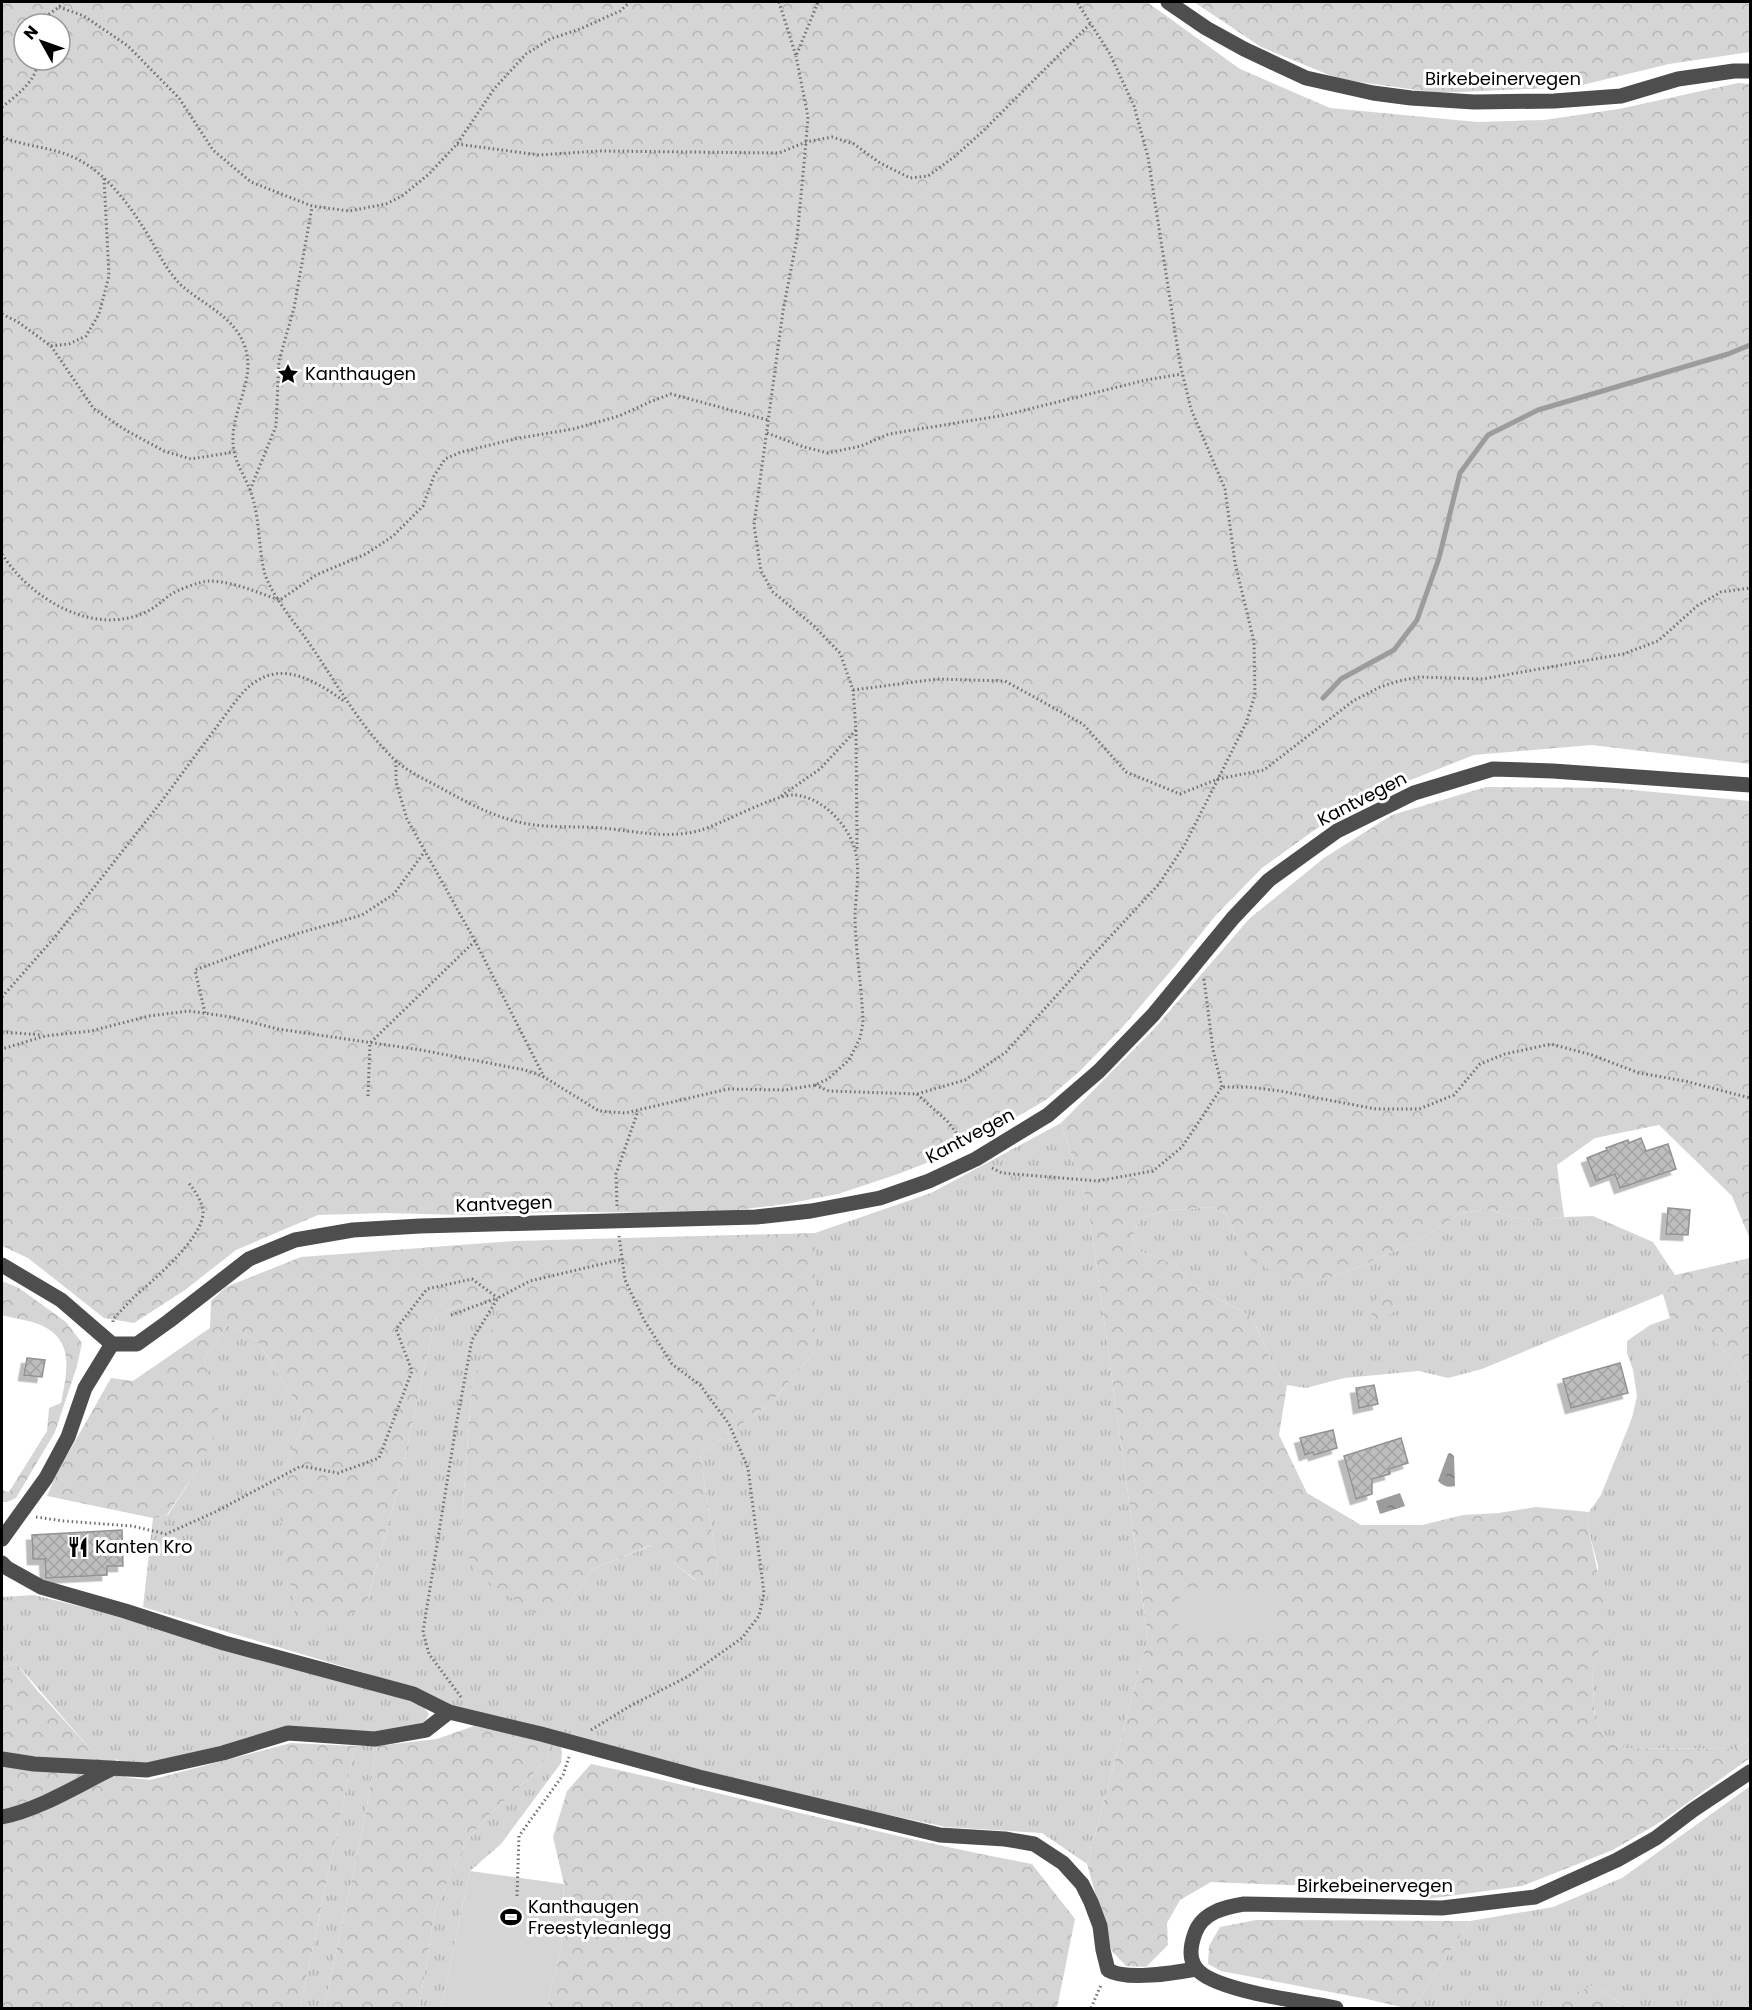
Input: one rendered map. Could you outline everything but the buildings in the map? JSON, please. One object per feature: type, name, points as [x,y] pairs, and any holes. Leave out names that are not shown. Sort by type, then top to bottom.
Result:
[{"type":"street","name":"Birkebeinervegen","points":[[1168,2],[1206,28],[1244,49],[1306,78],[1373,93],[1412,98],[1474,102],[1554,101],[1621,96],[1678,79],[1750,71]]},
{"type":"street","name":"Kantvegen","points":[[112,1344],[137,1344],[169,1322],[249,1259],[295,1240],[353,1230],[756,1217],[811,1211],[880,1198],[929,1181],[976,1159],[1048,1115],[1099,1071],[1153,1015],[1233,918],[1269,880],[1337,831],[1414,793],[1493,769],[1553,771],[1750,786]]},
{"type":"street","points":[[2,1265],[61,1300],[112,1344],[85,1388],[68,1437],[46,1478],[2,1539]]},
{"type":"street","points":[[2,1563],[41,1587],[224,1643],[412,1694],[449,1712],[699,1777],[940,1835],[1005,1839],[1034,1844],[1063,1863],[1082,1884],[1100,1926],[1102,1950],[1108,1970],[1118,1974],[1167,1974],[1196,1969],[1213,1980],[1242,1991],[1336,2008]]},
{"type":"street","points":[[2,1759],[34,1764],[147,1770],[224,1753],[288,1733],[375,1739],[426,1730],[449,1712]]},
{"type":"street","points":[[2,1817],[23,1810],[113,1768]]},
{"type":"street","name":"Birkebeinervegen","points":[[1196,1969],[1190,1951],[1198,1924],[1209,1915],[1227,1907],[1244,1904],[1442,1908],[1535,1897],[1617,1860],[1656,1838],[1750,1772]]},
{"type":"path","points":[[52,12],[63,2]]},
{"type":"path","points":[[59,7],[84,16],[128,46],[179,98],[213,150],[251,182],[312,206],[349,211],[386,204],[402,196],[429,174],[457,144],[494,89],[526,54],[550,39],[580,29],[620,11],[630,2]]},
{"type":"path","points":[[2,1049],[45,1036],[91,1031],[170,1012],[189,1011],[231,1017],[278,1029],[483,1061],[525,1070],[544,1077],[599,1112],[625,1113],[728,1089],[785,1090],[815,1085],[828,1079],[849,1060],[860,1038],[863,1023],[855,918],[857,854],[854,690],[840,653],[814,626],[773,592],[761,571],[754,525],[783,310],[797,238],[808,117],[796,56],[779,2]]},
{"type":"path","points":[[796,56],[818,2]]},
{"type":"path","points":[[815,1085],[830,1091],[917,1094],[965,1080],[1006,1052],[1159,884],[1184,846],[1246,723],[1255,695],[1254,642],[1235,563],[1225,489],[1191,409],[1182,374],[1148,157],[1134,106],[1110,54],[1078,4],[1072,2]]},
{"type":"path","points":[[457,144],[539,155],[599,151],[779,153],[806,142],[832,137],[854,144],[880,163],[910,178],[928,176],[982,132],[1091,23]]},
{"type":"path","points":[[2,108],[20,93],[36,72]]},
{"type":"path","points":[[2,137],[74,157],[104,178],[141,223],[174,276],[183,286],[225,317],[242,339],[248,363],[247,377],[235,426],[234,452],[250,490],[256,512],[265,573],[347,703],[396,761],[423,779],[489,813],[530,824],[679,835],[718,824],[788,795],[808,797],[841,822],[857,854]]},
{"type":"path","points":[[51,346],[69,344],[86,336],[99,314],[109,276],[104,178]]},
{"type":"path","points":[[250,490],[276,426],[279,360],[294,308],[312,206]]},
{"type":"path","points":[[2,314],[18,322],[51,346],[94,409],[127,431],[164,451],[191,459],[234,452]]},
{"type":"path","points":[[767,434],[828,453],[861,446],[889,434],[1005,415],[1146,380],[1182,374]]},
{"type":"path","points":[[280,600],[316,575],[366,554],[393,536],[423,506],[434,476],[445,459],[460,452],[519,438],[573,429],[619,416],[671,394],[768,420]]},
{"type":"path","points":[[2,555],[40,596],[69,611],[100,619],[125,619],[149,611],[172,593],[207,580],[234,585],[280,600]]},
{"type":"path","points":[[854,690],[937,680],[1005,681],[1083,724],[1126,772],[1180,794],[1218,779],[1264,770],[1353,701],[1380,687],[1419,677],[1483,679],[1623,654],[1658,640],[1697,606],[1721,592],[1750,588]]},
{"type":"path","points":[[2,997],[55,937],[158,807],[249,686],[261,678],[275,674],[289,674],[318,684],[347,703]]},
{"type":"path","points":[[778,798],[820,769],[856,730]]},
{"type":"path","points":[[396,761],[396,782],[407,819],[475,941],[544,1077]]},
{"type":"path","points":[[205,1013],[195,970],[288,936],[362,915],[394,894],[425,851]]},
{"type":"path","points":[[368,1096],[370,1043],[475,941]]},
{"type":"path","points":[[917,1094],[948,1122],[976,1159],[1002,1173],[1096,1181],[1153,1172],[1182,1147],[1222,1087],[1208,1018],[1202,956]]},
{"type":"path","points":[[2,1032],[45,1036]]},
{"type":"path","points":[[1222,1087],[1249,1086],[1376,1109],[1419,1109],[1454,1095],[1480,1064],[1505,1054],[1551,1044],[1592,1055],[1639,1073],[1684,1081],[1750,1098]]},
{"type":"path","points":[[517,1896],[519,1836],[563,1775],[569,1757],[565,1741],[583,1735],[687,1677],[716,1658],[741,1638],[759,1616],[764,1593],[748,1468],[729,1424],[700,1385],[672,1364],[644,1320],[626,1280],[617,1220],[616,1174],[638,1110]]},
{"type":"path","points":[[112,1344],[113,1319],[172,1262],[200,1224],[203,1213],[198,1195],[188,1182]]},
{"type":"path","points":[[451,1316],[498,1298],[530,1281],[622,1259]]},
{"type":"path","points":[[22,1512],[64,1521],[132,1526],[166,1534],[215,1512],[301,1466],[338,1473],[379,1458],[412,1371],[396,1329],[427,1289],[472,1279],[498,1298]]},
{"type":"path","points":[[476,1719],[429,1654],[423,1632],[472,1340],[498,1298]]},
{"type":"path","points":[[1091,2008],[1108,1970]]},
{"type":"green space","points":[[2,2],[1147,2],[1240,69],[1330,108],[1477,122],[1544,120],[1619,109],[1738,83],[1750,84],[1750,764],[1592,745],[1474,755],[1352,803],[1262,868],[1216,915],[1119,1031],[1080,1071],[1046,1100],[934,1160],[838,1194],[786,1204],[711,1213],[318,1215],[236,1250],[185,1290],[134,1323],[104,1318],[28,1258],[2,1246]]},
{"type":"green space","points":[[1194,2],[1750,2],[1750,52],[1669,64],[1574,87],[1438,93],[1339,79],[1261,47]]},
{"type":"green space","points":[[1486,787],[1611,788],[1750,801],[1750,1239],[1732,1196],[1659,1125],[1595,1138],[1557,1165],[1564,1217],[1539,1221],[1511,1217],[1490,1209],[1461,1213],[1417,1241],[1351,1270],[1314,1283],[1294,1283],[1251,1260],[1226,1214],[1212,1207],[1164,1211],[1141,1218],[1132,1237],[1136,1250],[1174,1264],[1191,1284],[1252,1317],[1276,1371],[1287,1385],[1279,1435],[1307,1493],[1361,1525],[1422,1525],[1463,1515],[1499,1513],[1536,1507],[1589,1512],[1588,1528],[1608,1618],[1592,1674],[1595,1719],[1609,1742],[1625,1748],[1735,1749],[1748,1741],[1750,1734],[1750,1758],[1662,1821],[1613,1850],[1522,1886],[1427,1899],[1414,1890],[1211,1882],[1180,1900],[1167,1923],[1168,1945],[1146,1967],[1126,1966],[1111,1950],[1087,1864],[1148,1638],[1088,1205],[1061,1123],[1154,1029],[1249,919],[1324,858],[1392,815]]},
{"type":"green space","points":[[1061,1123],[1088,1205],[1148,1638],[1087,1864],[1042,1833],[946,1827],[847,1806],[628,1752],[461,1710],[365,1673],[143,1607],[153,1518],[168,1515],[195,1473],[221,1422],[204,1359],[228,1324],[257,1341],[306,1418],[276,1487],[366,1605],[397,1492],[436,1316],[468,1301],[500,1309],[472,1383],[461,1533],[566,1609],[591,1570],[652,1545],[695,1580],[718,1571],[700,1454],[770,1404],[815,1351],[815,1233],[931,1193]]},
{"type":"green space","points":[[1212,1207],[1226,1214],[1236,1236],[1313,1283],[1351,1270],[1417,1241],[1461,1213],[1490,1209],[1511,1217],[1539,1221],[1593,1216],[1653,1242],[1675,1275],[1672,1286],[1663,1294],[1482,1369],[1448,1378],[1419,1371],[1344,1378],[1306,1388],[1287,1385],[1276,1371],[1252,1317],[1191,1284],[1174,1264],[1136,1250],[1132,1237],[1141,1218],[1164,1211]]},
{"type":"green space","points":[[815,1233],[815,1351],[770,1404],[700,1454],[718,1571],[696,1580],[651,1545],[591,1570],[566,1609],[534,1613],[474,1572],[461,1533],[472,1383],[499,1309],[468,1301],[436,1316],[397,1492],[366,1605],[326,1630],[295,1615],[276,1487],[306,1418],[257,1341],[228,1324],[204,1359],[222,1422],[195,1473],[167,1515],[153,1518],[47,1496],[57,1473],[111,1378],[133,1381],[210,1328],[211,1301],[226,1287],[301,1257],[515,1241]]},
{"type":"green space","points":[[1750,1258],[1750,1386],[1728,1354],[1700,1327],[1670,1318],[1663,1294],[1672,1286],[1675,1275]]},
{"type":"green space","points":[[2,1281],[19,1288],[66,1322],[82,1343],[77,1366],[55,1432],[16,1498],[7,1502],[2,1502],[2,1490],[9,1492],[47,1431],[49,1408],[61,1403],[66,1360],[65,1350],[53,1333],[38,1324],[2,1315]]},
{"type":"green space","points":[[1382,1293],[1391,1295],[1395,1311],[1382,1321],[1371,1317],[1374,1302]]},
{"type":"green space","points":[[1670,1318],[1700,1326],[1728,1354],[1750,1386],[1750,1734],[1748,1741],[1735,1749],[1625,1748],[1609,1742],[1595,1719],[1592,1674],[1599,1647],[1598,1566],[1588,1528],[1589,1512],[1601,1495],[1632,1418],[1637,1396],[1633,1370],[1627,1353],[1627,1341],[1650,1325]]},
{"type":"green space","points":[[1180,1587],[1276,1591],[1274,1636],[1178,1632]]},
{"type":"green space","points":[[34,1595],[404,1699],[423,1706],[429,1714],[422,1723],[377,1732],[297,1727],[153,1763],[130,1765],[90,1749],[17,1664],[2,1667],[2,1597]]},
{"type":"green space","points":[[17,1664],[36,1689],[90,1749],[114,1757],[126,1777],[150,1780],[291,1743],[355,1746],[300,2008],[2,2008],[2,1667]]},
{"type":"green space","points":[[474,1726],[548,1742],[549,1755],[467,1840],[435,1910],[419,2008],[324,2008],[365,1818],[377,1746],[437,1739]]},
{"type":"green space","points":[[548,1742],[560,1744],[561,1763],[501,1844],[470,1871],[441,2008],[419,2008],[435,1910],[467,1840],[488,1816],[535,1772],[549,1755]]},
{"type":"green space","points":[[355,1746],[377,1746],[365,1818],[324,2008],[300,2008]]},
{"type":"green space","points":[[591,1764],[921,1841],[1032,1864],[1075,1919],[1057,2008],[546,2008],[561,1950],[564,1884],[553,1837],[567,1791]]},
{"type":"green space","points":[[1749,1787],[1750,2008],[1627,2008],[1594,1985],[1547,2006],[1549,2008],[1413,2008],[1470,1921],[1553,1907],[1622,1878]]},
{"type":"green space","name":"Kanthaugen Freestyleanlegg","points":[[470,1871],[564,1884],[561,1950],[546,2008],[441,2008]]},
{"type":"green space","points":[[1256,1920],[1470,1921],[1413,2008],[1405,2008],[1221,1971],[1208,1964],[1209,1946],[1220,1927]]},
{"type":"green space","points":[[1594,1985],[1627,2008],[1549,2008],[1547,2005]]},
{"type":"water","points":[[1450,1453],[1454,1456],[1455,1486],[1450,1487],[1438,1481]]},
{"type":"water","points":[[1400,1493],[1405,1506],[1380,1514],[1376,1501]]},
{"type":"waterway","points":[[1323,698],[1341,679],[1394,650],[1417,620],[1439,558],[1460,473],[1488,435],[1538,410],[1728,354],[1750,345]]},
{"type":"place","name":"Kanthaugen","points":[[288,374]]},
{"type":"place","name":"Kanten Kro","points":[[78,1547]]},
{"type":"place","name":"Kanthaugen Freestyleanlegg","points":[[511,1917]]}]
